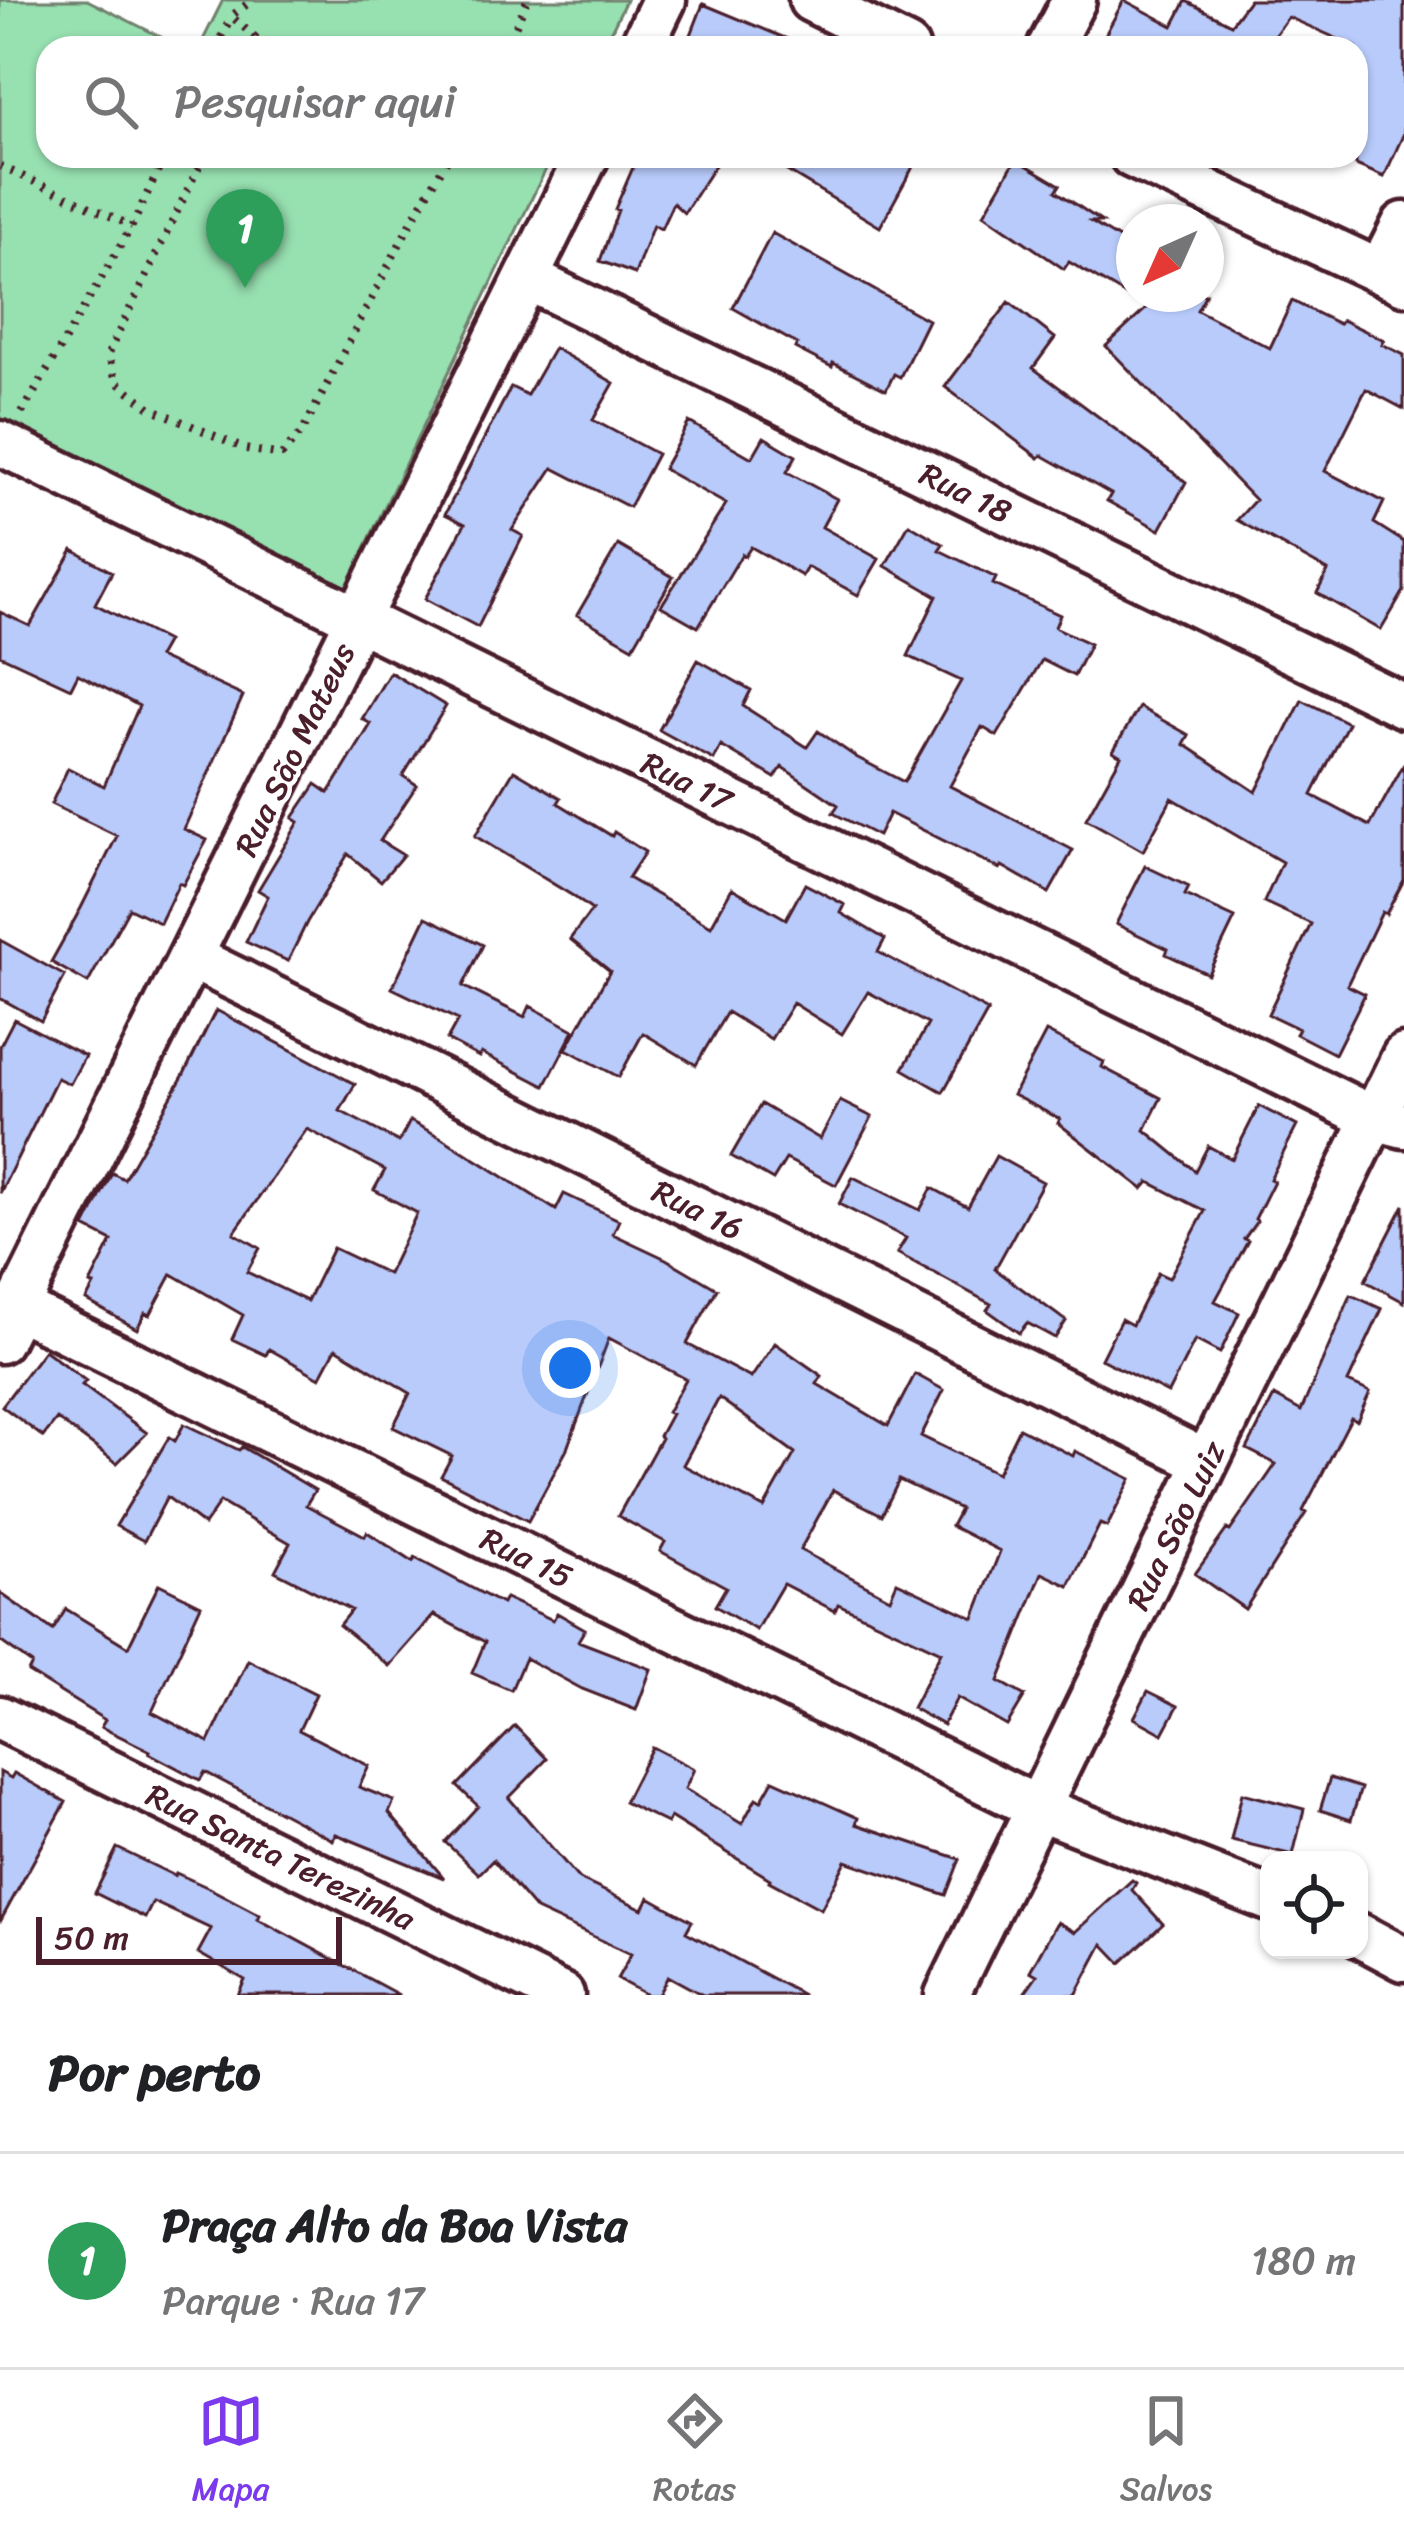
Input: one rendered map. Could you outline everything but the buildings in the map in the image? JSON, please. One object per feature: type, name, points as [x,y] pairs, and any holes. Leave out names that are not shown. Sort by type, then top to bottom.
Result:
[{"type":"street","points":[[646,36],[664,0]]},
{"type":"street","points":[[812,0],[884,36]]},
{"type":"street","points":[[1055,36],[1074,0]]},
{"type":"street","name":"Rua São Mateus","points":[[8,1324],[581,168]]},
{"type":"street","points":[[1158,168],[1392,277],[1404,224]]},
{"type":"street","name":"Rua 18","points":[[527,278],[1404,706]]},
{"type":"street","name":"Rua 17","points":[[1,447],[1389,1122]]},
{"type":"street","name":"Rua 16","points":[[190,957],[1206,1462]]},
{"type":"street","name":"Rua São Luiz","points":[[946,1995],[1206,1462],[1389,1122],[1404,1056]]},
{"type":"street","name":"Rua 15","points":[[8,1324],[1038,1808],[1260,1895]]},
{"type":"street","name":"Rua Santa Terezinha","points":[[0,1718],[562,1995]]},
{"type":"street","points":[[1368,1940],[1404,1959]]},
{"type":"path","points":[[222,36],[231,16],[253,0]]},
{"type":"path","points":[[511,36],[527,0]]},
{"type":"path","points":[[231,16],[254,36]]},
{"type":"path","points":[[0,166],[132,226]]},
{"type":"path","points":[[1,447],[132,226],[159,168]]},
{"type":"path","points":[[198,168],[108,354],[116,381],[152,408],[245,449],[282,454],[304,429],[442,168]]},
{"type":"green space","points":[[0,0],[87,0],[159,36],[36,36],[36,168],[546,168],[346,588],[0,419]]},
{"type":"green space","points":[[223,0],[626,0],[609,36],[205,36]]},
{"type":"place","name":"Praça Alto da Boa Vista","points":[[245,288]]}]
